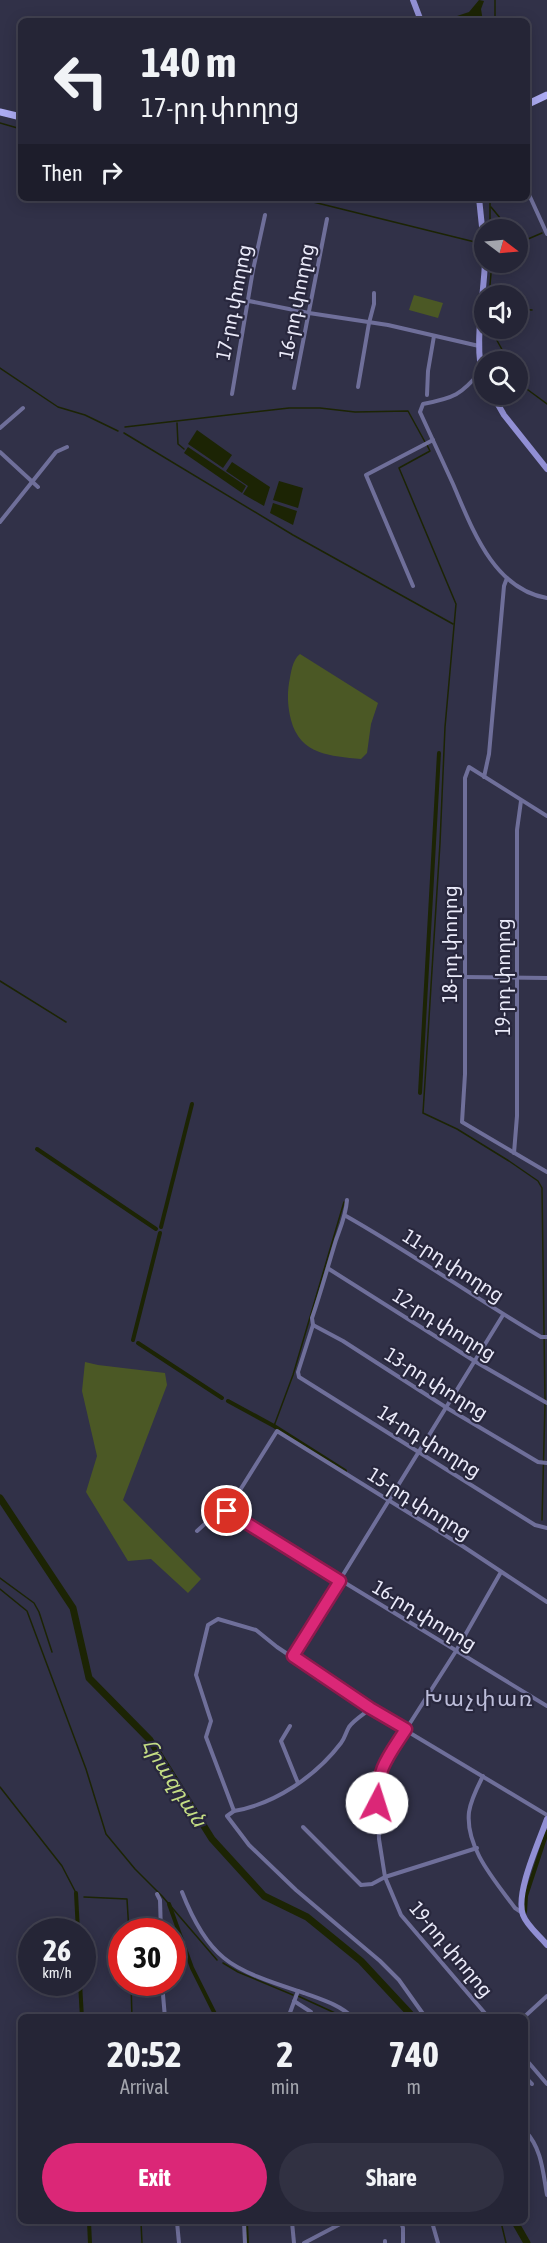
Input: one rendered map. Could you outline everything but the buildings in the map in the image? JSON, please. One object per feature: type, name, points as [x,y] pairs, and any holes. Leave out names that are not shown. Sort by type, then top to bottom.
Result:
[{"type":"main road","points":[[413,0],[420,18]]},
{"type":"main road","points":[[530,103],[547,95]]},
{"type":"main road","points":[[0,112],[18,116]]},
{"type":"main road","points":[[479,201],[481,219]]},
{"type":"main road","points":[[480,351],[484,273]]},
{"type":"main road","points":[[498,405],[547,469]]},
{"type":"main road","points":[[547,1819],[521,1903],[524,1918],[547,1945]]},
{"type":"street","points":[[530,197],[547,234]]},
{"type":"street","name":"17-րդ փողոց","points":[[232,394],[237,355],[265,215]]},
{"type":"street","name":"16-րդ փողոց","points":[[294,388],[327,219]]},
{"type":"street","points":[[358,387],[369,322],[375,304],[374,293]]},
{"type":"street","points":[[249,301],[309,314],[369,322],[480,346]]},
{"type":"street","points":[[427,395],[428,371],[434,336]]},
{"type":"street","points":[[474,379],[465,390],[455,396],[421,406],[420,412],[479,543],[507,578],[519,587],[547,598]]},
{"type":"street","points":[[0,429],[22,408]]},
{"type":"street","points":[[413,586],[366,475],[434,440]]},
{"type":"street","points":[[0,522],[56,452],[67,447]]},
{"type":"street","points":[[0,452],[38,486]]},
{"type":"street","points":[[507,578],[504,586],[489,754],[484,777],[547,816]]},
{"type":"street","name":"18-րդ փողոց","points":[[484,777],[469,767],[465,778],[465,1074],[462,1122],[514,1153]]},
{"type":"street","name":"19-րդ փողոց","points":[[514,1153],[517,1116],[517,830],[521,801]]},
{"type":"street","points":[[464,976],[547,978]]},
{"type":"street","points":[[514,1153],[547,1172]]},
{"type":"street","points":[[313,1325],[312,1318],[329,1269],[336,1240],[346,1216],[347,1200]]},
{"type":"street","name":"11-րդ փողոց","points":[[346,1216],[503,1315],[541,1337],[547,1337]]},
{"type":"street","name":"12-րդ փողոց","points":[[329,1269],[476,1362],[545,1402]]},
{"type":"street","points":[[293,1656],[503,1315]]},
{"type":"street","name":"14-րդ փողոց","points":[[313,1325],[298,1372],[299,1377],[536,1525],[547,1528]]},
{"type":"street","name":"13-րդ փողոց","points":[[313,1325],[343,1341],[447,1408],[538,1462],[547,1463]]},
{"type":"street","name":"15-րդ փողոց","points":[[227,1511],[277,1431],[389,1503],[464,1547],[547,1602]]},
{"type":"street","points":[[197,1531],[218,1512],[227,1511]]},
{"type":"street","name":"16-րդ փողոց","points":[[227,1511],[547,1706]]},
{"type":"street","name":"19-րդ փողոց","points":[[486,2014],[401,1915],[386,1877],[379,1839],[377,1783],[382,1767],[456,1651],[501,1572]]},
{"type":"street","points":[[234,1811],[206,1737],[211,1721],[196,1675],[208,1625],[218,1619],[256,1630],[370,1708],[483,1776],[547,1819]]},
{"type":"street","points":[[370,1708],[350,1725],[342,1742],[316,1769],[298,1783],[252,1808],[234,1811],[227,1816],[249,1845],[296,1890],[380,1961],[399,1980],[423,2014]]},
{"type":"street","points":[[290,1726],[281,1741],[298,1783]]},
{"type":"street","points":[[483,1776],[476,1789],[469,1815],[471,1837],[486,1868],[515,1908],[522,1912]]},
{"type":"street","points":[[303,1827],[362,1885],[372,1884],[386,1877],[477,1848]]},
{"type":"street","points":[[182,1892],[194,1922],[222,1957],[254,1974],[320,1999],[350,2014]]},
{"type":"street","points":[[157,1894],[160,1900],[161,1918]]},
{"type":"street","points":[[289,2014],[298,1991]]},
{"type":"street","points":[[163,1996],[165,2014]]},
{"type":"street","points":[[527,2014],[547,1996]]},
{"type":"street","points":[[294,2001],[311,2014]]},
{"type":"street","points":[[529,2063],[547,2084]]},
{"type":"street","points":[[528,2080],[532,2084]]},
{"type":"street","points":[[528,2134],[533,2139],[540,2157],[546,2177],[547,2195]]},
{"type":"street","points":[[177,2224],[179,2243]]},
{"type":"street","points":[[244,2224],[245,2243]]},
{"type":"street","points":[[292,2224],[294,2243]]},
{"type":"street","points":[[304,2243],[340,2224]]},
{"type":"street","points":[[402,2224],[403,2243]]},
{"type":"street","points":[[433,2224],[438,2243]]},
{"type":"shaded area","points":[[479,0],[484,1],[481,9],[482,18],[451,18],[469,12]]},
{"type":"shaded area","points":[[414,295],[443,303],[438,318],[409,310]]},
{"type":"shaded area","points":[[197,430],[232,455],[223,468],[188,444]]},
{"type":"shaded area","points":[[188,447],[246,486],[242,493],[184,453]]},
{"type":"shaded area","points":[[232,462],[270,487],[264,506],[243,494],[248,486],[226,471]]},
{"type":"shaded area","points":[[279,481],[303,488],[298,508],[273,500]]},
{"type":"shaded area","points":[[273,503],[297,511],[293,525],[270,513]]},
{"type":"shaded area","points":[[300,654],[378,703],[371,724],[367,753],[361,759],[318,752],[309,747],[295,732],[290,715],[288,693],[292,667]]},
{"type":"shaded area","points":[[85,1362],[165,1373],[167,1385],[123,1500],[201,1579],[188,1593],[151,1559],[128,1561],[86,1492],[97,1456],[82,1391]]},
{"type":"waterway","points":[[495,0],[495,18]]},
{"type":"waterway","points":[[0,123],[18,128]]},
{"type":"waterway","points":[[309,201],[474,242]]},
{"type":"waterway","points":[[490,201],[490,219]]},
{"type":"waterway","points":[[491,207],[501,219]]},
{"type":"waterway","points":[[528,239],[542,233]]},
{"type":"waterway","points":[[490,285],[491,273]]},
{"type":"waterway","points":[[528,310],[532,310]]},
{"type":"waterway","points":[[496,339],[503,351]]},
{"type":"waterway","points":[[0,368],[58,407],[85,415],[118,431]]},
{"type":"waterway","points":[[528,390],[547,404]]},
{"type":"waterway","points":[[125,427],[289,408],[320,408],[355,412],[408,411],[425,442]]},
{"type":"waterway","points":[[177,423],[178,444],[184,449]]},
{"type":"waterway","points":[[124,433],[293,535],[453,624]]},
{"type":"waterway","points":[[427,445],[430,451],[399,468],[456,604],[445,727],[423,1113],[457,1129],[509,1161],[538,1181],[542,1188],[545,1400]]},
{"type":"waterway","points":[[420,1093],[439,753]]},
{"type":"waterway","points":[[0,981],[66,1022]]},
{"type":"waterway","points":[[161,1227],[192,1104]]},
{"type":"waterway","points":[[37,1149],[156,1229]]},
{"type":"waterway","points":[[274,1426],[293,1375],[344,1202]]},
{"type":"waterway","points":[[133,1340],[160,1233]]},
{"type":"waterway","points":[[138,1343],[222,1398]]},
{"type":"waterway","points":[[228,1401],[274,1426],[345,1471]]},
{"type":"waterway","points":[[542,1520],[545,1404]]},
{"type":"waterway","name":"Հրազդան","points":[[0,1498],[73,1608],[89,1678],[150,1740],[212,1839],[264,1896],[307,1917],[361,1961],[410,2014]]},
{"type":"waterway","points":[[0,1578],[34,1603],[52,1652]]},
{"type":"waterway","points":[[0,1589],[27,1611],[86,1769],[106,1834],[217,1960]]},
{"type":"waterway","points":[[0,1787],[62,1866],[76,1893]]},
{"type":"waterway","points":[[525,1912],[526,1896],[547,1832]]},
{"type":"waterway","points":[[76,1893],[77,1918]]},
{"type":"waterway","points":[[84,1897],[127,1899],[128,1918]]},
{"type":"waterway","points":[[169,1904],[192,1968],[215,2014]]},
{"type":"waterway","points":[[223,1963],[238,1972],[293,1995]]},
{"type":"waterway","points":[[81,1996],[82,2014]]},
{"type":"waterway","points":[[131,1996],[132,2014]]},
{"type":"waterway","points":[[298,1996],[337,2014]]},
{"type":"waterway","points":[[89,2224],[90,2243]]},
{"type":"waterway","points":[[141,2224],[142,2243]]},
{"type":"waterway","points":[[246,2224],[247,2243]]},
{"type":"waterway","points":[[501,2224],[506,2243]]},
{"type":"waterway","name":"Հրազդան","points":[[516,2224],[527,2243]]},
{"type":"district","name":"Խաչփառ","points":[[479,1698]]},
{"type":"route","points":[[227,1511],[340,1581],[293,1656],[370,1708],[406,1729],[379,1772],[377,1803]]}]
